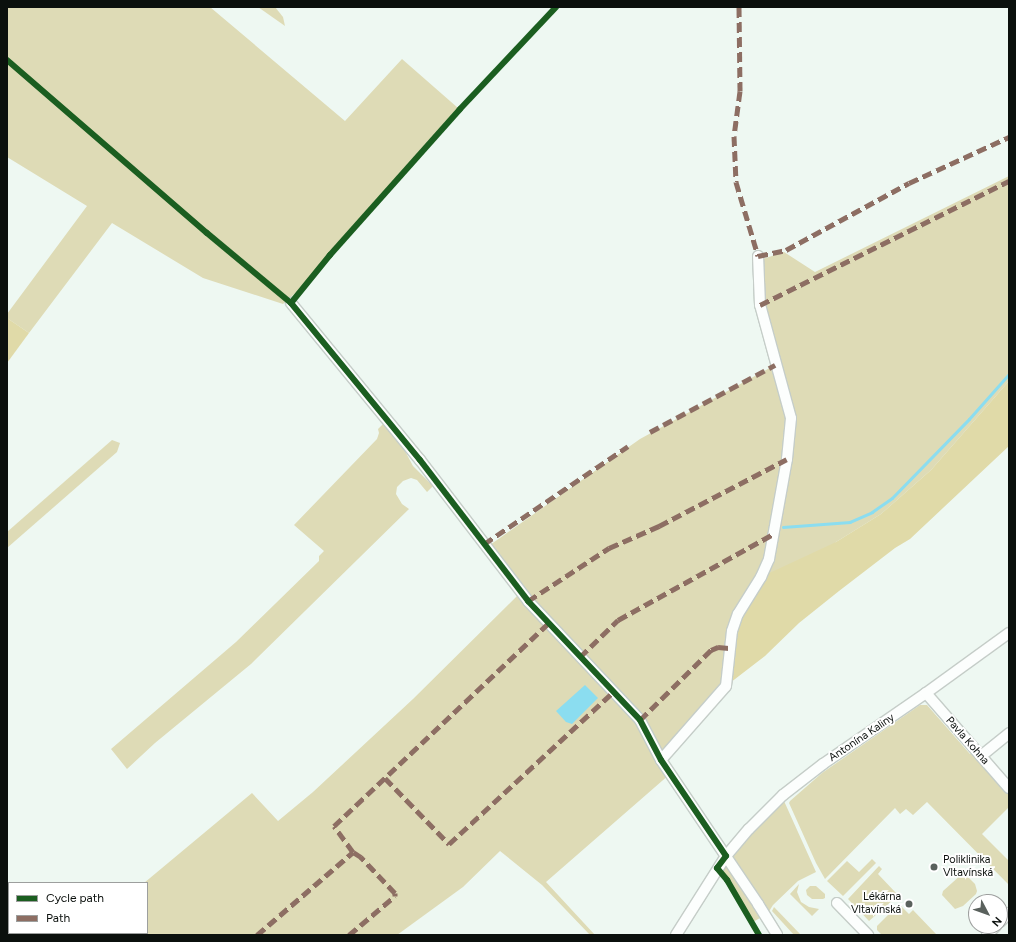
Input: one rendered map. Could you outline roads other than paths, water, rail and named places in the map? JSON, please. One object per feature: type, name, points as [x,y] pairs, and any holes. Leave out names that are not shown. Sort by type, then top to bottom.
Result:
[{"type":"street","points":[[661,760],[726,686],[732,630],[738,614],[761,577],[769,559],[787,459],[791,418],[760,305],[758,256]]},
{"type":"street","points":[[291,303],[410,448],[528,601],[640,720],[661,760],[777,935]]},
{"type":"street","name":"Antonína Kaliny","points":[[676,935],[726,856],[749,829],[783,795],[823,764],[926,693],[1009,633]]},
{"type":"street","name":"Pavla Kohna","points":[[926,693],[1009,788]]},
{"type":"street","points":[[981,756],[1009,732]]},
{"type":"street","points":[[837,903],[868,935]]},
{"type":"water","points":[[585,685],[598,698],[572,724],[566,722],[556,711]]},
{"type":"waterway","points":[[783,527],[850,522],[872,512],[892,498],[969,419],[1009,374]]},
{"type":"place","name":"Poliklinika Vltavínská","points":[[934,867]]},
{"type":"place","name":"Lékárna Vltavínská","points":[[909,904]]}]
